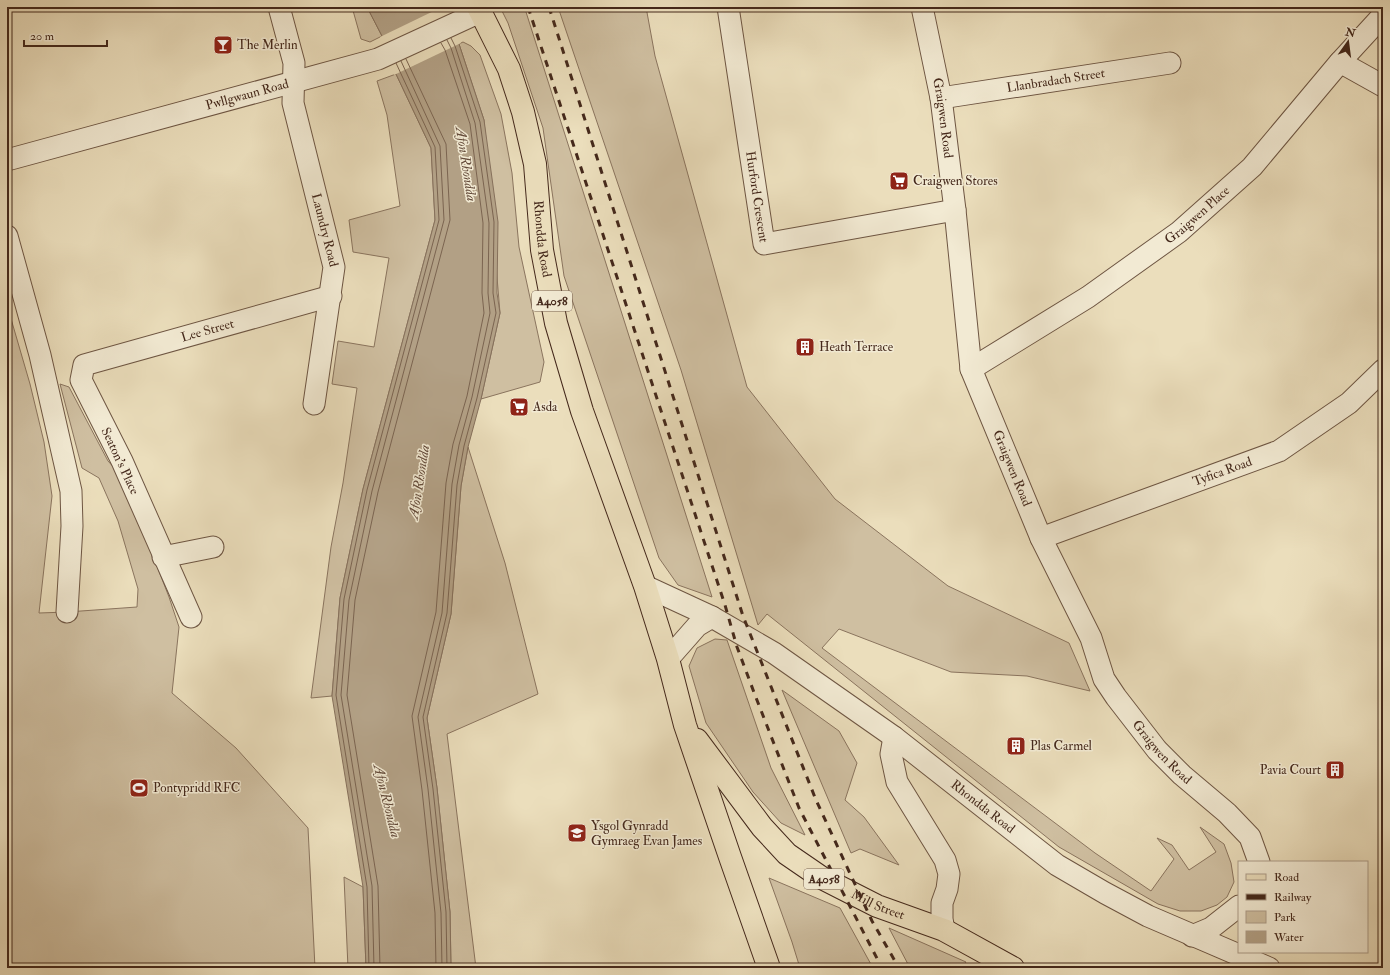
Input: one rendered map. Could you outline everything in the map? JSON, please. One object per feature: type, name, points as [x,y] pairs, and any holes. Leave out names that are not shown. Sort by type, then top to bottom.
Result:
[{"type":"main road","name":"Rhondda Road","points":[[479,9],[509,69],[523,112],[536,164],[542,250],[556,323],[582,411],[644,586],[668,659],[675,690],[686,725],[769,968]]},
{"type":"main road","name":"Mill Street","points":[[686,725],[762,827],[787,854],[822,878],[877,906],[944,930],[1013,968]]},
{"type":"street","name":"Laundry Road","points":[[280,7],[294,63],[293,103],[334,267],[331,296],[314,404]]},
{"type":"street","name":"Hurford Crescent","points":[[728,7],[764,244],[955,210]]},
{"type":"street","name":"Graigwen Road","points":[[922,7],[941,98],[955,210],[971,369],[1041,538],[1091,638],[1104,679],[1157,750],[1182,775],[1227,813],[1250,837],[1259,861]]},
{"type":"street","name":"Pwllgwaun Road","points":[[7,160],[378,59],[455,24],[479,9]]},
{"type":"street","name":"Graigwen Place","points":[[971,369],[1088,297],[1179,232],[1252,168],[1340,62],[1383,14]]},
{"type":"street","points":[[1340,62],[1383,86]]},
{"type":"street","name":"Llanbradach Street","points":[[941,98],[1170,63]]},
{"type":"street","points":[[7,236],[40,355],[71,491],[72,526],[67,612]]},
{"type":"street","name":"Lee Street","points":[[84,365],[331,296]]},
{"type":"street","name":"Seaton's Place","points":[[84,365],[81,380],[122,461],[191,617]]},
{"type":"street","name":"Tyfica Road","points":[[1041,538],[1279,451],[1349,402],[1383,370]]},
{"type":"street","points":[[164,557],[213,547]]},
{"type":"street","name":"Rhondda Road","points":[[644,586],[712,617],[774,653],[894,737],[1057,865],[1105,894],[1148,916],[1269,968]]},
{"type":"street","points":[[668,659],[697,626],[712,617]]},
{"type":"street","points":[[894,737],[891,754],[897,782],[945,860],[949,874],[947,889],[942,904],[944,930]]},
{"type":"street","points":[[1192,936],[1211,928],[1238,907]]},
{"type":"street","points":[[1272,953],[1280,968]]},
{"type":"green space","points":[[352,7],[367,7],[382,36],[370,42],[361,39]]},
{"type":"green space","points":[[500,7],[523,7],[526,12],[712,597],[678,585],[659,558],[564,276],[543,128],[508,23]]},
{"type":"green space","points":[[558,7],[646,7],[655,56],[747,387],[835,499],[948,586],[1069,643],[1090,691],[1027,676],[951,672],[839,629],[822,648],[1095,853],[1151,891],[1174,859],[1157,838],[1172,845],[1189,870],[1216,852],[1200,827],[1224,844],[1231,863],[1234,882],[1227,897],[1217,905],[1201,911],[1180,911],[1158,904],[1059,847],[767,614],[758,625],[681,370]]},
{"type":"green space","points":[[463,42],[471,46],[480,55],[501,114],[512,173],[519,247],[544,362],[540,382],[481,399],[500,313],[484,120],[459,44]]},
{"type":"green space","points":[[396,74],[431,148],[435,220],[363,489],[340,598],[332,696],[311,698],[331,547],[343,483],[357,388],[332,384],[338,341],[374,347],[389,258],[353,252],[349,220],[400,206],[387,115],[377,81]]},
{"type":"green space","name":"Pontypridd RFC","points":[[7,305],[30,384],[44,442],[52,496],[39,613],[137,607],[138,589],[118,521],[99,478],[82,468],[60,384],[69,387],[108,461],[117,471],[139,520],[169,597],[179,627],[172,693],[236,748],[308,828],[315,968],[7,968]]},
{"type":"green space","points":[[468,447],[505,563],[538,694],[447,734],[476,968],[451,968],[450,912],[437,788],[427,718],[451,614],[461,486]]},
{"type":"green space","points":[[715,639],[727,640],[771,768],[805,835],[781,823],[753,792],[706,723],[689,666],[697,648]]},
{"type":"green space","points":[[782,690],[839,731],[857,763],[845,800],[864,817],[899,865],[860,849],[851,853]]},
{"type":"green space","points":[[344,877],[363,887],[366,968],[348,968]]},
{"type":"green space","points":[[769,878],[840,908],[873,968],[800,968]]},
{"type":"green space","points":[[889,928],[966,962],[962,968],[910,968]]},
{"type":"water","name":"Afon Rhondda","points":[[367,7],[439,7],[459,44],[484,120],[498,222],[497,293],[500,313],[481,399],[468,447],[461,486],[451,614],[427,718],[437,788],[450,912],[451,968],[366,968],[363,887],[332,696],[340,598],[363,489],[435,220],[431,148],[396,74],[382,36]]},
{"type":"pier","points":[[442,7],[461,43],[394,75],[380,37]]},
{"type":"railway","points":[[528,7],[725,605],[737,647],[799,808],[882,968]]},
{"type":"railway","points":[[549,7],[743,616],[816,800],[872,921],[899,968]]},
{"type":"place","name":"The Merlin","points":[[223,45]]},
{"type":"place","name":"Craigwen Stores","points":[[899,181]]},
{"type":"place","name":"Heath Terrace","points":[[805,347]]},
{"type":"place","name":"Asda","points":[[519,407]]},
{"type":"place","name":"Plas Carmel","points":[[1016,746]]},
{"type":"place","name":"Pavia Court","points":[[1335,770]]},
{"type":"place","name":"Pontypridd RFC","points":[[139,788]]},
{"type":"place","name":"Ysgol Gynradd Gymraeg Evan James","points":[[577,833]]}]
